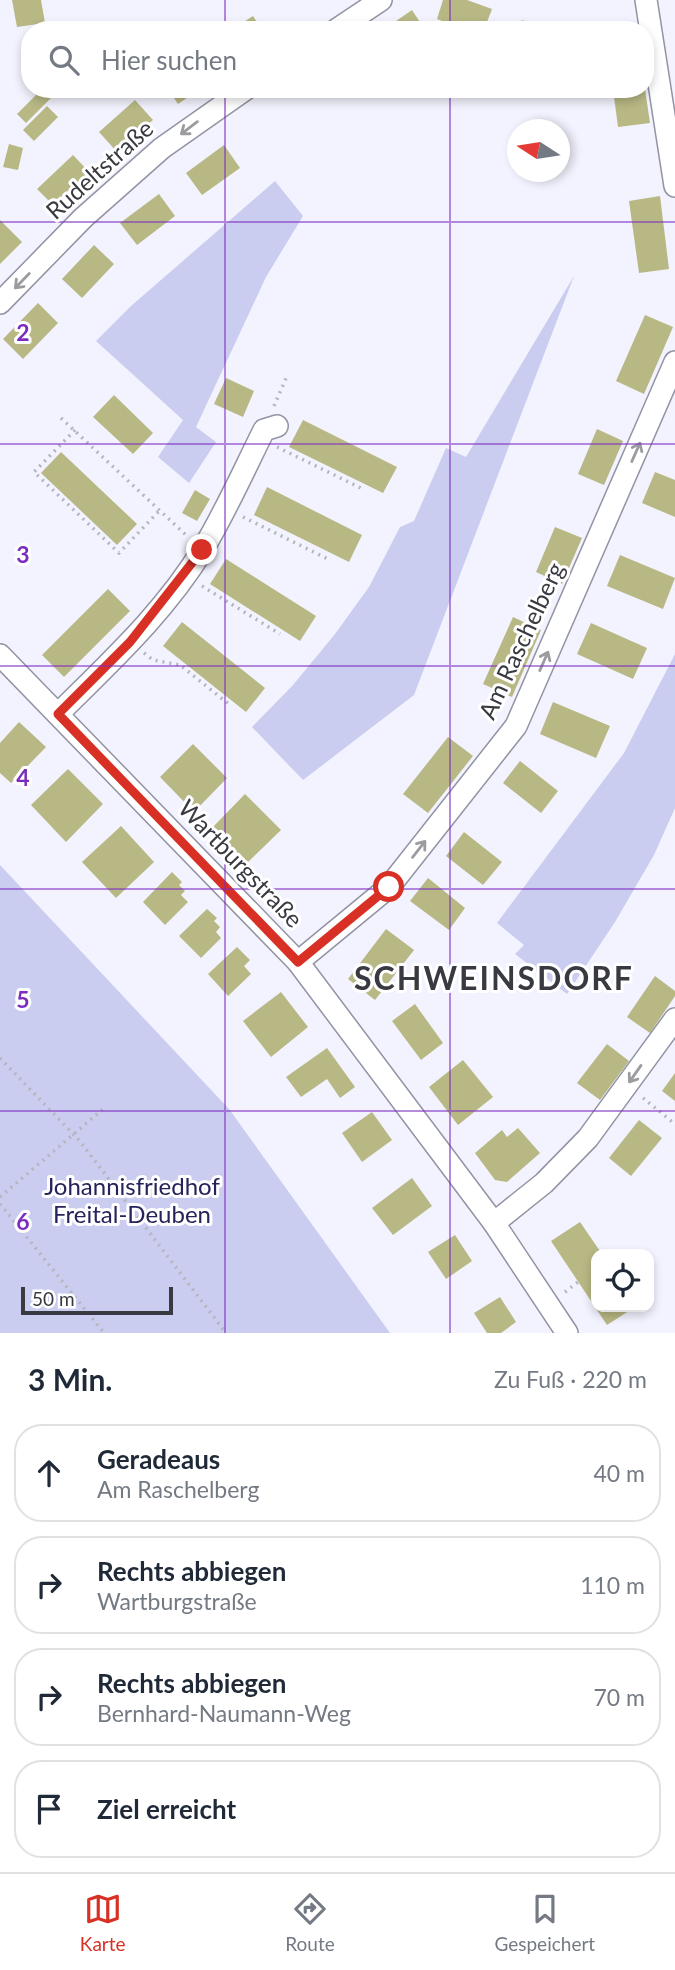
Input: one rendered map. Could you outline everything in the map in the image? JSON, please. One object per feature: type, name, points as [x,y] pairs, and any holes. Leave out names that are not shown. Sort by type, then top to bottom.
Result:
[{"type":"street","points":[[350,21],[381,0]]},
{"type":"street","points":[[646,0],[650,21]]},
{"type":"street","points":[[654,45],[675,186]]},
{"type":"street","name":"Rudeltstraße","points":[[0,303],[83,218],[162,148],[233,98]]},
{"type":"street","name":"Am Raschelberg","points":[[298,962],[389,887],[516,726],[675,362]]},
{"type":"street","points":[[58,714],[144,627],[202,550],[267,431]]},
{"type":"street","name":"Wartburgstraße","points":[[0,655],[298,962],[494,1223],[567,1333]]},
{"type":"street","points":[[494,1223],[544,1183],[588,1138],[675,1018]]},
{"type":"path","points":[[287,376],[267,431],[365,490]]},
{"type":"path","points":[[61,418],[202,550]]},
{"type":"path","points":[[75,430],[34,472],[119,553],[160,510]]},
{"type":"path","points":[[225,509],[330,560]]},
{"type":"path","points":[[199,584],[279,634]]},
{"type":"path","points":[[153,660],[180,665],[230,705]]},
{"type":"path","points":[[0,1058],[74,1135],[226,1333]]},
{"type":"path","points":[[628,1085],[675,1124]]},
{"type":"path","points":[[0,1197],[103,1110]]},
{"type":"path","points":[[0,1204],[104,1333]]},
{"type":"path","points":[[558,1297],[579,1282]]},
{"type":"green space","points":[[275,181],[303,216],[266,277],[196,427],[216,442],[189,483],[158,457],[183,420],[96,341],[131,306]]},
{"type":"green space","points":[[574,276],[414,695],[303,780],[252,727],[293,685],[369,587],[400,527],[414,521],[446,448],[466,457]]},
{"type":"green space","points":[[675,654],[675,808],[654,855],[615,922],[567,994],[515,954],[524,945],[497,923],[624,753]]},
{"type":"green space","name":"Johannisfriedhof Freital-Deuben","points":[[0,865],[229,1109],[390,1333],[0,1333]]},
{"type":"building","points":[[12,0],[41,0],[45,21],[21,21],[21,26],[17,27]]},
{"type":"building","points":[[443,0],[467,0],[492,9],[487,21],[437,19]]},
{"type":"building","points":[[412,10],[419,21],[396,21]]},
{"type":"building","points":[[33,98],[51,98],[26,123],[17,114]]},
{"type":"building","points":[[174,98],[187,98],[178,104]]},
{"type":"building","points":[[614,98],[646,98],[650,123],[618,127]]},
{"type":"building","points":[[135,100],[153,120],[117,152],[99,132]]},
{"type":"building","points":[[47,106],[58,117],[34,141],[23,130]]},
{"type":"building","points":[[9,144],[23,148],[18,170],[3,167]]},
{"type":"building","points":[[224,145],[240,168],[202,195],[186,173]]},
{"type":"building","points":[[73,155],[92,175],[56,208],[37,189]]},
{"type":"building","points":[[159,194],[175,216],[137,245],[120,223]]},
{"type":"building","points":[[660,196],[669,269],[639,273],[629,201]]},
{"type":"building","points":[[0,220],[22,242],[0,264]]},
{"type":"building","points":[[94,245],[114,264],[82,298],[62,279]]},
{"type":"building","points":[[38,303],[58,323],[23,359],[3,339]]},
{"type":"building","points":[[645,315],[673,327],[644,394],[616,381]]},
{"type":"building","points":[[226,378],[254,391],[243,417],[214,404]]},
{"type":"building","points":[[114,395],[153,433],[133,454],[93,417]]},
{"type":"building","points":[[303,420],[397,467],[383,493],[289,447]]},
{"type":"building","points":[[597,429],[623,441],[604,485],[578,474]]},
{"type":"building","points":[[61,452],[137,524],[117,545],[41,473]]},
{"type":"building","points":[[655,472],[675,480],[675,517],[642,503]]},
{"type":"building","points":[[267,487],[362,535],[349,562],[254,515]]},
{"type":"building","points":[[195,490],[210,499],[197,521],[182,513]]},
{"type":"building","points":[[555,527],[582,538],[562,584],[536,572]]},
{"type":"building","points":[[620,555],[675,578],[663,609],[607,586]]},
{"type":"building","points":[[226,559],[316,616],[300,641],[210,584]]},
{"type":"building","points":[[108,589],[130,611],[64,677],[42,655]]},
{"type":"building","points":[[513,617],[541,630],[512,697],[483,684]]},
{"type":"building","points":[[182,622],[265,688],[246,712],[163,646]]},
{"type":"building","points":[[591,623],[647,648],[633,679],[577,654]]},
{"type":"building","points":[[553,702],[610,726],[596,758],[540,734]]},
{"type":"building","points":[[19,722],[46,747],[11,783],[0,773],[0,743]]},
{"type":"building","points":[[448,737],[473,756],[428,813],[403,794]]},
{"type":"building","points":[[193,744],[227,778],[194,812],[160,777]]},
{"type":"building","points":[[520,761],[558,791],[541,813],[503,783]]},
{"type":"building","points":[[68,769],[103,804],[66,842],[31,805]]},
{"type":"building","points":[[245,794],[281,830],[245,865],[210,830]]},
{"type":"building","points":[[121,826],[154,862],[116,898],[82,862]]},
{"type":"building","points":[[464,832],[502,862],[483,885],[446,856]]},
{"type":"building","points":[[172,872],[182,882],[179,885],[185,891],[181,895],[188,902],[165,925],[143,902]]},
{"type":"building","points":[[428,878],[465,908],[449,930],[410,901]]},
{"type":"building","points":[[207,909],[217,918],[214,921],[220,927],[216,932],[221,938],[201,958],[179,936]]},
{"type":"building","points":[[386,929],[414,950],[375,1000],[348,979]]},
{"type":"building","points":[[237,947],[250,960],[244,966],[251,974],[228,996],[208,974]]},
{"type":"building","points":[[655,976],[675,991],[675,996],[650,1033],[627,1017]]},
{"type":"building","points":[[281,992],[308,1027],[271,1057],[243,1021]]},
{"type":"building","points":[[415,1004],[443,1043],[421,1060],[392,1021]]},
{"type":"building","points":[[607,1044],[629,1061],[600,1100],[577,1083]]},
{"type":"building","points":[[327,1048],[355,1087],[340,1098],[327,1079],[301,1097],[286,1077]]},
{"type":"building","points":[[463,1060],[493,1097],[458,1125],[429,1087]]},
{"type":"building","points":[[675,1073],[675,1101],[662,1091]]},
{"type":"building","points":[[372,1112],[392,1140],[362,1162],[342,1133]]},
{"type":"building","points":[[639,1120],[662,1138],[631,1176],[609,1158]]},
{"type":"building","points":[[518,1128],[540,1153],[507,1182],[495,1180],[475,1153],[502,1130],[507,1137]]},
{"type":"building","points":[[412,1178],[432,1206],[393,1235],[372,1208]]},
{"type":"building","points":[[580,1222],[599,1249],[591,1249],[591,1301],[551,1241]]},
{"type":"building","points":[[455,1235],[472,1261],[446,1279],[428,1252]]},
{"type":"building","points":[[500,1297],[516,1322],[501,1333],[487,1333],[474,1313]]},
{"type":"building","points":[[598,1312],[627,1312],[607,1325]]},
{"type":"district","name":"SCHWEINSDORF","points":[[494,979]]},
{"type":"route","points":[[202,550],[130,642],[58,714],[298,962],[389,887]]}]
